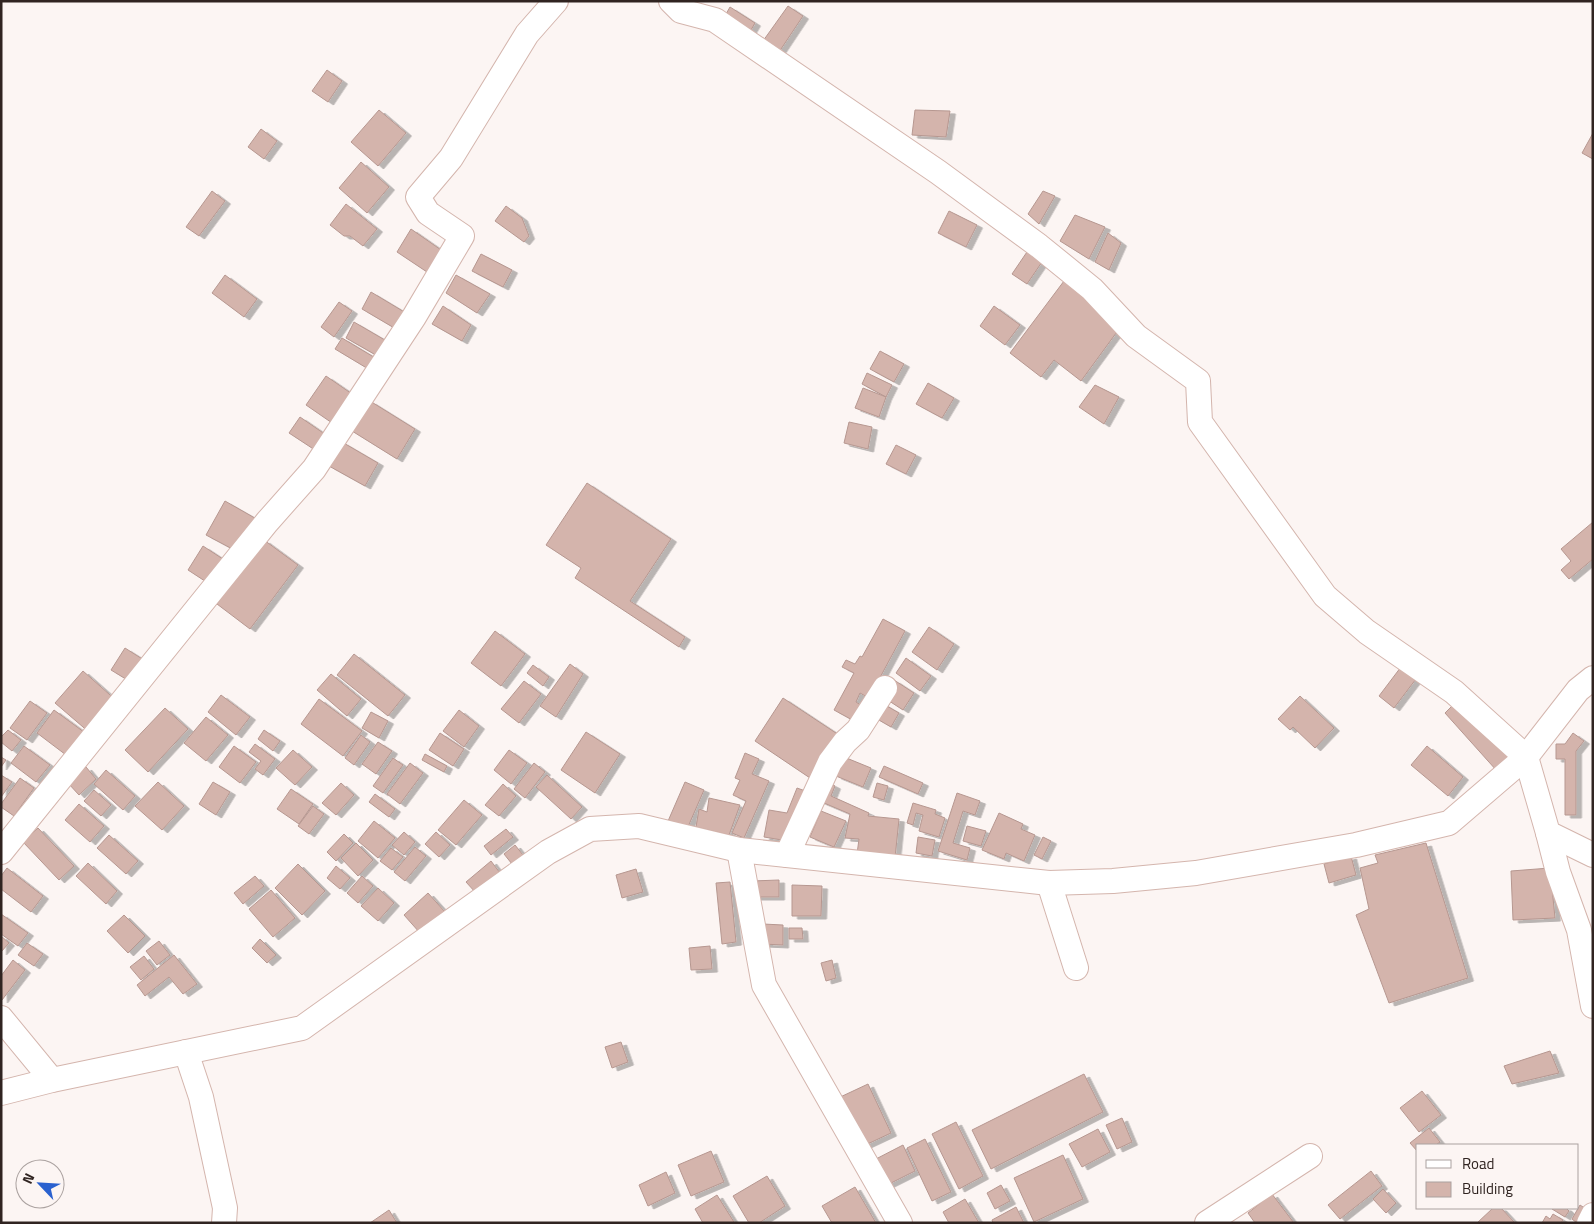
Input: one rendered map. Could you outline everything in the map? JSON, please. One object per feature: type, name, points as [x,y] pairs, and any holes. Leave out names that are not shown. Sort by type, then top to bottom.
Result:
[{"type":"street","points":[[1,852],[261,530],[314,469],[398,341],[462,236],[428,213],[418,197],[451,158],[527,34],[556,1]]},
{"type":"street","points":[[671,1],[681,11],[714,20],[938,172],[1039,246],[1092,289],[1136,336],[1198,381],[1200,422],[1325,596],[1367,632],[1454,692],[1526,757],[1558,872],[1579,930],[1593,1006]]},
{"type":"street","points":[[1,1093],[52,1080],[302,1028],[548,852],[590,829],[639,826],[739,850],[1049,883],[1113,881],[1196,873],[1356,845],[1449,823],[1526,757],[1578,690],[1593,678]]},
{"type":"street","points":[[787,855],[830,762],[845,742],[858,730],[885,688]]},
{"type":"street","points":[[1548,833],[1593,855]]},
{"type":"street","points":[[739,850],[764,985],[900,1223]]},
{"type":"street","points":[[1049,883],[1076,968]]},
{"type":"street","points":[[1,1018],[52,1080]]},
{"type":"street","points":[[186,1052],[203,1106],[225,1208],[224,1223]]},
{"type":"street","points":[[1207,1223],[1310,1156]]},
{"type":"street","points":[[1589,1223],[1593,1215]]},
{"type":"building","points":[[788,6],[803,16],[779,52],[763,41]]},
{"type":"building","points":[[730,7],[755,23],[751,30],[726,14]]},
{"type":"building","points":[[327,70],[342,81],[328,102],[312,91]]},
{"type":"building","points":[[379,110],[406,133],[378,166],[351,142]]},
{"type":"building","points":[[915,110],[950,111],[946,137],[912,135]]},
{"type":"building","points":[[261,129],[277,141],[264,159],[248,147]]},
{"type":"building","points":[[1593,133],[1593,159],[1582,153]]},
{"type":"building","points":[[361,162],[389,187],[367,213],[339,188]]},
{"type":"building","points":[[212,191],[225,201],[199,236],[186,227]]},
{"type":"building","points":[[1043,191],[1055,196],[1039,224],[1028,214]]},
{"type":"building","points":[[346,204],[377,229],[363,246],[350,236],[344,236],[330,225]]},
{"type":"building","points":[[506,206],[522,218],[529,236],[524,242],[495,221]]},
{"type":"building","points":[[949,211],[977,225],[966,247],[938,233]]},
{"type":"building","points":[[1075,215],[1105,227],[1089,259],[1060,241]]},
{"type":"building","points":[[411,229],[444,252],[430,274],[397,252]]},
{"type":"building","points":[[1108,233],[1121,243],[1109,270],[1095,262]]},
{"type":"building","points":[[1029,249],[1044,259],[1027,284],[1012,274]]},
{"type":"building","points":[[481,254],[512,270],[503,287],[472,271]]},
{"type":"building","points":[[225,275],[257,299],[244,317],[212,293]]},
{"type":"building","points":[[456,275],[490,294],[477,313],[446,293]]},
{"type":"building","points":[[1064,281],[1122,325],[1081,381],[1054,360],[1041,377],[1010,353]]},
{"type":"building","points":[[371,292],[406,313],[396,329],[362,309]]},
{"type":"building","points":[[339,302],[352,311],[334,337],[321,327]]},
{"type":"building","points":[[443,306],[471,325],[462,341],[432,324]]},
{"type":"building","points":[[994,306],[1020,325],[1005,345],[980,326]]},
{"type":"building","points":[[354,322],[390,343],[381,358],[346,338]]},
{"type":"building","points":[[342,338],[377,359],[370,370],[335,349]]},
{"type":"building","points":[[880,351],[904,364],[894,382],[870,369]]},
{"type":"building","points":[[867,373],[892,385],[886,397],[862,384]]},
{"type":"building","points":[[326,376],[355,396],[335,425],[306,405]]},
{"type":"building","points":[[928,383],[954,398],[942,418],[916,404]]},
{"type":"building","points":[[1095,385],[1119,397],[1104,424],[1079,407]]},
{"type":"building","points":[[863,388],[886,397],[879,417],[855,408]]},
{"type":"building","points":[[370,401],[415,429],[397,459],[352,431]]},
{"type":"building","points":[[300,417],[332,439],[321,454],[289,433]]},
{"type":"building","points":[[849,422],[872,427],[868,449],[844,443]]},
{"type":"building","points":[[342,442],[378,463],[365,486],[329,466]]},
{"type":"building","points":[[896,445],[916,455],[906,474],[886,464]]},
{"type":"building","points":[[587,483],[671,539],[630,601],[685,637],[679,647],[575,578],[581,568],[546,545]]},
{"type":"building","points":[[225,501],[260,521],[238,552],[206,535]]},
{"type":"building","points":[[1593,522],[1593,559],[1569,579],[1561,570],[1571,561],[1561,549]]},
{"type":"building","points":[[264,540],[298,565],[250,629],[217,604]]},
{"type":"building","points":[[203,546],[229,563],[214,587],[188,570]]},
{"type":"building","points":[[883,619],[905,631],[869,698],[860,693],[856,702],[864,707],[856,722],[834,710],[854,673],[842,667],[846,660],[855,664],[860,656],[862,657]]},
{"type":"building","points":[[929,627],[954,644],[937,670],[912,652]]},
{"type":"building","points":[[495,631],[525,654],[501,686],[471,663]]},
{"type":"building","points":[[125,648],[147,662],[134,684],[111,670]]},
{"type":"building","points":[[354,654],[405,695],[388,716],[337,675]]},
{"type":"building","points":[[906,658],[931,676],[920,691],[896,673]]},
{"type":"building","points":[[1404,663],[1419,675],[1394,708],[1379,696]]},
{"type":"building","points":[[570,664],[583,674],[556,717],[540,706]]},
{"type":"building","points":[[533,665],[549,677],[543,686],[527,673]]},
{"type":"building","points":[[83,671],[118,702],[90,733],[55,703]]},
{"type":"building","points":[[331,674],[361,699],[347,716],[317,690]]},
{"type":"building","points":[[894,680],[914,693],[903,710],[883,697]]},
{"type":"building","points":[[524,681],[541,694],[519,723],[501,709]]},
{"type":"building","points":[[221,695],[250,717],[236,735],[208,712]]},
{"type":"building","points":[[1300,696],[1334,728],[1315,748],[1293,727],[1290,730],[1278,719]]},
{"type":"building","points":[[783,698],[842,737],[813,780],[755,741]]},
{"type":"building","points":[[1460,698],[1514,754],[1497,771],[1445,713]]},
{"type":"building","points":[[319,699],[362,731],[343,756],[301,724]]},
{"type":"building","points":[[30,701],[47,713],[27,740],[10,728]]},
{"type":"building","points":[[880,702],[899,713],[891,727],[872,716]]},
{"type":"building","points":[[165,708],[188,729],[148,772],[125,750]]},
{"type":"building","points":[[54,710],[88,735],[70,758],[37,733]]},
{"type":"building","points":[[459,710],[479,726],[464,747],[443,731]]},
{"type":"building","points":[[371,712],[388,721],[379,738],[362,728]]},
{"type":"building","points":[[206,717],[228,735],[206,761],[184,743]]},
{"type":"building","points":[[8,730],[21,740],[12,751],[1,742],[1,737]]},
{"type":"building","points":[[264,730],[280,741],[273,751],[258,739]]},
{"type":"building","points":[[586,732],[620,754],[595,793],[561,770]]},
{"type":"building","points":[[440,733],[464,749],[453,766],[429,750]]},
{"type":"building","points":[[1573,733],[1584,741],[1576,751],[1576,815],[1565,815],[1565,759],[1556,759],[1556,744],[1565,744]]},
{"type":"building","points":[[361,735],[370,742],[354,765],[345,758]]},
{"type":"building","points":[[378,742],[392,751],[376,774],[362,764]]},
{"type":"building","points":[[255,744],[275,759],[263,775],[255,769],[261,761],[249,752]]},
{"type":"building","points":[[24,746],[50,765],[36,782],[11,763]]},
{"type":"building","points":[[234,746],[256,762],[240,783],[219,767]]},
{"type":"building","points":[[1427,746],[1463,777],[1448,796],[1411,765]]},
{"type":"building","points":[[293,750],[312,767],[295,785],[276,768]]},
{"type":"building","points":[[509,750],[527,763],[511,784],[494,770]]},
{"type":"building","points":[[745,753],[759,759],[752,774],[769,781],[744,838],[732,833],[746,801],[733,795],[740,780],[735,778]]},
{"type":"building","points":[[425,754],[447,766],[444,772],[422,760]]},
{"type":"building","points":[[1,757],[6,760],[1,767]]},
{"type":"building","points":[[844,757],[871,768],[863,787],[836,776]]},
{"type":"building","points":[[393,758],[403,765],[383,793],[373,786]]},
{"type":"building","points":[[410,763],[423,773],[400,804],[387,794]]},
{"type":"building","points":[[534,763],[545,772],[525,798],[514,789]]},
{"type":"building","points":[[884,766],[923,783],[918,794],[879,777]]},
{"type":"building","points":[[86,767],[96,779],[79,795],[68,783]]},
{"type":"building","points":[[106,770],[135,796],[123,810],[94,784]]},
{"type":"building","points":[[1,775],[12,782],[1,797]]},
{"type":"building","points":[[547,775],[582,807],[571,819],[536,787]]},
{"type":"building","points":[[20,778],[34,788],[14,816],[1,807],[1,804]]},
{"type":"building","points":[[825,781],[835,786],[831,796],[869,813],[868,816],[899,819],[895,858],[857,854],[859,839],[845,838],[850,814],[817,800]]},
{"type":"building","points":[[158,782],[184,806],[162,830],[135,806]]},
{"type":"building","points":[[213,782],[230,792],[216,815],[199,804]]},
{"type":"building","points":[[685,782],[704,790],[684,836],[665,828]]},
{"type":"building","points":[[341,783],[354,795],[336,815],[322,803]]},
{"type":"building","points":[[877,783],[888,786],[884,800],[873,797]]},
{"type":"building","points":[[503,784],[516,796],[499,816],[485,805]]},
{"type":"building","points":[[797,788],[811,793],[788,841],[764,837],[769,810],[787,813]]},
{"type":"building","points":[[291,789],[313,804],[299,824],[277,809]]},
{"type":"building","points":[[94,790],[111,805],[101,816],[84,801]]},
{"type":"building","points":[[957,793],[980,801],[975,815],[963,811],[953,843],[970,848],[967,860],[938,851]]},
{"type":"building","points":[[375,794],[395,809],[389,817],[369,802]]},
{"type":"building","points":[[709,798],[740,805],[729,835],[696,827],[699,809],[707,812]]},
{"type":"building","points":[[464,800],[482,815],[456,845],[438,830]]},
{"type":"building","points":[[913,803],[936,810],[935,814],[945,818],[939,837],[919,831],[923,815],[916,813],[913,825],[907,823]]},
{"type":"building","points":[[79,804],[104,826],[90,842],[65,820]]},
{"type":"building","points":[[313,806],[324,814],[309,834],[298,826]]},
{"type":"building","points":[[821,811],[846,821],[834,847],[810,837]]},
{"type":"building","points":[[999,813],[1023,824],[1021,829],[1035,835],[1024,861],[1006,853],[1004,859],[982,850]]},
{"type":"building","points":[[374,821],[395,838],[378,858],[358,841]]},
{"type":"building","points":[[967,826],[986,831],[981,846],[963,841]]},
{"type":"building","points":[[38,828],[74,866],[59,880],[23,842]]},
{"type":"building","points":[[506,829],[513,837],[491,855],[484,846]]},
{"type":"building","points":[[404,832],[415,842],[404,855],[392,845]]},
{"type":"building","points":[[436,832],[450,845],[439,857],[425,844]]},
{"type":"building","points":[[344,834],[353,843],[336,861],[327,852]]},
{"type":"building","points":[[109,835],[138,861],[126,874],[97,848]]},
{"type":"building","points":[[918,837],[935,840],[932,856],[916,853]]},
{"type":"building","points":[[1043,837],[1051,841],[1042,859],[1034,855]]},
{"type":"building","points":[[356,843],[373,860],[358,876],[341,858]]},
{"type":"building","points":[[1426,843],[1468,978],[1389,1003],[1356,915],[1369,909],[1360,868],[1378,863],[1375,855]]},
{"type":"building","points":[[515,845],[523,855],[512,864],[504,854]]},
{"type":"building","points":[[415,847],[426,856],[405,881],[394,872]]},
{"type":"building","points":[[391,848],[403,857],[392,870],[380,861]]},
{"type":"building","points":[[1351,856],[1356,875],[1329,883],[1324,864]]},
{"type":"building","points":[[491,861],[500,873],[476,893],[466,882]]},
{"type":"building","points":[[88,863],[117,891],[106,904],[76,876]]},
{"type":"building","points":[[298,864],[325,891],[302,915],[275,888]]},
{"type":"building","points":[[336,866],[350,878],[340,889],[327,878]]},
{"type":"building","points":[[7,868],[43,896],[31,912],[1,889],[1,876]]},
{"type":"building","points":[[1550,868],[1555,918],[1513,920],[1511,871]]},
{"type":"building","points":[[636,869],[643,892],[622,898],[616,875]]},
{"type":"building","points":[[255,876],[264,886],[243,904],[234,893]]},
{"type":"building","points":[[362,876],[373,886],[358,903],[347,893]]},
{"type":"building","points":[[779,880],[779,897],[752,897],[752,881]]},
{"type":"building","points":[[730,882],[736,942],[722,944],[716,883]]},
{"type":"building","points":[[792,885],[822,886],[821,916],[792,916]]},
{"type":"building","points":[[378,888],[394,903],[378,921],[361,906]]},
{"type":"building","points":[[271,890],[295,918],[273,937],[249,909]]},
{"type":"building","points":[[428,893],[445,912],[420,933],[404,915]]},
{"type":"building","points":[[1,914],[28,933],[18,946],[1,934]]},
{"type":"building","points":[[124,915],[145,936],[128,953],[107,931]]},
{"type":"building","points":[[763,924],[783,925],[783,945],[762,944]]},
{"type":"building","points":[[789,928],[802,928],[803,939],[789,939]]},
{"type":"building","points":[[1,936],[9,943],[1,952]]},
{"type":"building","points":[[260,939],[276,955],[267,963],[252,948]]},
{"type":"building","points":[[159,941],[170,955],[157,965],[146,951]]},
{"type":"building","points":[[27,943],[43,954],[34,966],[18,955]]},
{"type":"building","points":[[710,946],[712,969],[691,970],[689,948]]},
{"type":"building","points":[[174,955],[197,984],[183,994],[169,977],[145,996],[137,985]]},
{"type":"building","points":[[144,956],[154,969],[141,980],[130,967]]},
{"type":"building","points":[[13,960],[25,970],[2,1000],[1,976]]},
{"type":"building","points":[[832,960],[836,978],[826,981],[821,963]]},
{"type":"building","points":[[621,1042],[628,1062],[612,1068],[605,1047]]},
{"type":"building","points":[[1550,1051],[1559,1073],[1512,1084],[1504,1066]]},
{"type":"building","points":[[1084,1074],[1103,1112],[991,1169],[972,1130]]},
{"type":"building","points":[[868,1084],[891,1133],[859,1148],[836,1099]]},
{"type":"building","points":[[1422,1091],[1441,1115],[1419,1132],[1400,1108]]},
{"type":"building","points":[[1122,1118],[1132,1142],[1117,1149],[1106,1125]]},
{"type":"building","points":[[956,1122],[983,1176],[959,1189],[932,1134]]},
{"type":"building","points":[[1429,1128],[1440,1142],[1437,1144],[1416,1144],[1416,1150],[1410,1143]]},
{"type":"building","points":[[1098,1129],[1110,1152],[1082,1167],[1069,1144]]},
{"type":"building","points":[[925,1139],[951,1192],[932,1201],[907,1148]]},
{"type":"building","points":[[903,1145],[915,1171],[887,1185],[874,1160]]},
{"type":"building","points":[[711,1151],[724,1182],[691,1196],[678,1165]]},
{"type":"building","points":[[1063,1155],[1083,1199],[1034,1222],[1014,1178]]},
{"type":"building","points":[[1371,1171],[1382,1186],[1340,1219],[1328,1205]]},
{"type":"building","points":[[666,1172],[675,1193],[648,1206],[639,1185]]},
{"type":"building","points":[[767,1176],[785,1206],[759,1223],[749,1223],[733,1196]]},
{"type":"building","points":[[1001,1185],[1010,1201],[995,1209],[987,1193]]},
{"type":"building","points":[[855,1187],[876,1223],[832,1223],[822,1206]]},
{"type":"building","points":[[1383,1189],[1396,1203],[1386,1213],[1373,1199]]},
{"type":"building","points":[[1272,1194],[1294,1223],[1255,1223],[1248,1213]]},
{"type":"building","points":[[717,1195],[733,1223],[703,1223],[695,1209]]},
{"type":"building","points":[[965,1199],[979,1223],[949,1223],[943,1212]]},
{"type":"building","points":[[1580,1205],[1589,1211],[1582,1223],[1577,1223],[1572,1219]]},
{"type":"building","points":[[1016,1207],[1024,1223],[993,1223],[992,1220]]},
{"type":"building","points":[[1492,1209],[1502,1209],[1515,1223],[1477,1223]]},
{"type":"building","points":[[1552,1209],[1567,1209],[1569,1211],[1565,1217]]},
{"type":"building","points":[[389,1210],[397,1223],[370,1223]]},
{"type":"building","points":[[1553,1214],[1563,1220],[1561,1223],[1542,1223],[1546,1216],[1550,1219]]}]
